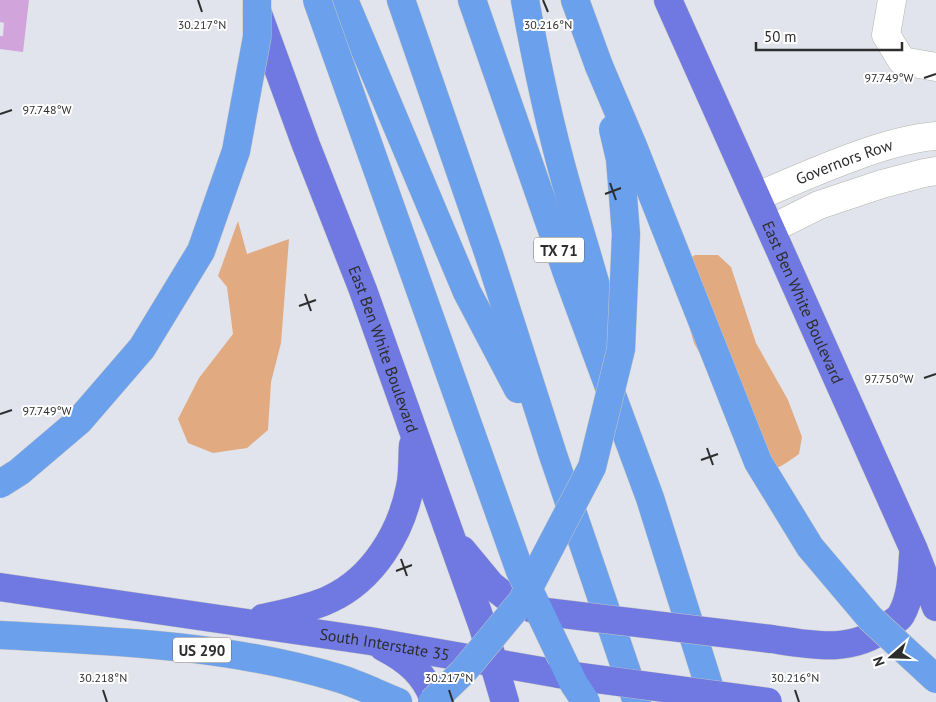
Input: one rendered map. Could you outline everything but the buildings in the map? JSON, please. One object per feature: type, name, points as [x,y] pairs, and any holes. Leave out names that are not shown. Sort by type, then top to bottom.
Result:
[{"type":"highway","points":[[0,484],[19,472],[79,421],[142,348],[201,251],[236,151],[257,37],[255,0]]},
{"type":"highway","points":[[317,0],[520,571],[574,684],[586,702]]},
{"type":"highway","points":[[344,0],[467,292],[553,455]]},
{"type":"highway","points":[[401,0],[489,255],[553,455],[637,702]]},
{"type":"highway","name":"TX 71","points":[[472,0],[568,276],[650,498],[714,702]]},
{"type":"highway","points":[[524,0],[566,181],[605,314],[650,498]]},
{"type":"highway","points":[[575,0],[758,462],[810,548],[870,618],[936,679]]},
{"type":"highway","points":[[434,702],[463,672],[522,601],[592,467],[621,349],[626,234],[620,159],[600,66]]},
{"type":"highway","name":"US 290","points":[[0,635],[110,640],[241,654],[339,678],[398,702]]},
{"type":"main road","name":"East Ben White Boulevard","points":[[255,0],[306,145],[363,290],[452,538],[483,627],[505,702]]},
{"type":"main road","name":"East Ben White Boulevard","points":[[668,0],[914,550],[936,607]]},
{"type":"main road","points":[[246,622],[297,610],[331,599],[362,577],[380,557],[399,527],[411,487],[414,434]]},
{"type":"main road","points":[[452,538],[491,584],[509,599],[538,611],[826,647],[852,643],[877,634],[900,616],[911,587],[914,550]]},
{"type":"main road","name":"South Interstate 35","points":[[0,587],[370,641],[559,674],[768,702]]},
{"type":"main road","points":[[370,641],[401,656],[417,670],[431,692],[434,702]]},
{"type":"street","points":[[892,0],[886,35],[902,61],[936,67]]},
{"type":"street","name":"Governors Row","points":[[756,197],[815,171],[874,150],[920,137],[936,136]]},
{"type":"street","name":"Governors Row","points":[[771,230],[819,205],[882,184],[924,173],[936,172]]},
{"type":"shaded area","points":[[0,0],[29,0],[23,52],[0,49],[0,36],[3,36],[4,23],[0,22]]},
{"type":"shaded area","points":[[238,221],[247,254],[289,239],[281,343],[271,382],[268,430],[247,448],[213,453],[188,443],[178,419],[199,378],[233,334],[227,287],[218,276]]},
{"type":"shaded area","points":[[695,255],[718,255],[731,267],[756,343],[788,400],[802,437],[799,454],[776,468],[749,467],[735,443],[730,423],[708,368],[694,343],[684,309],[677,266]]}]
